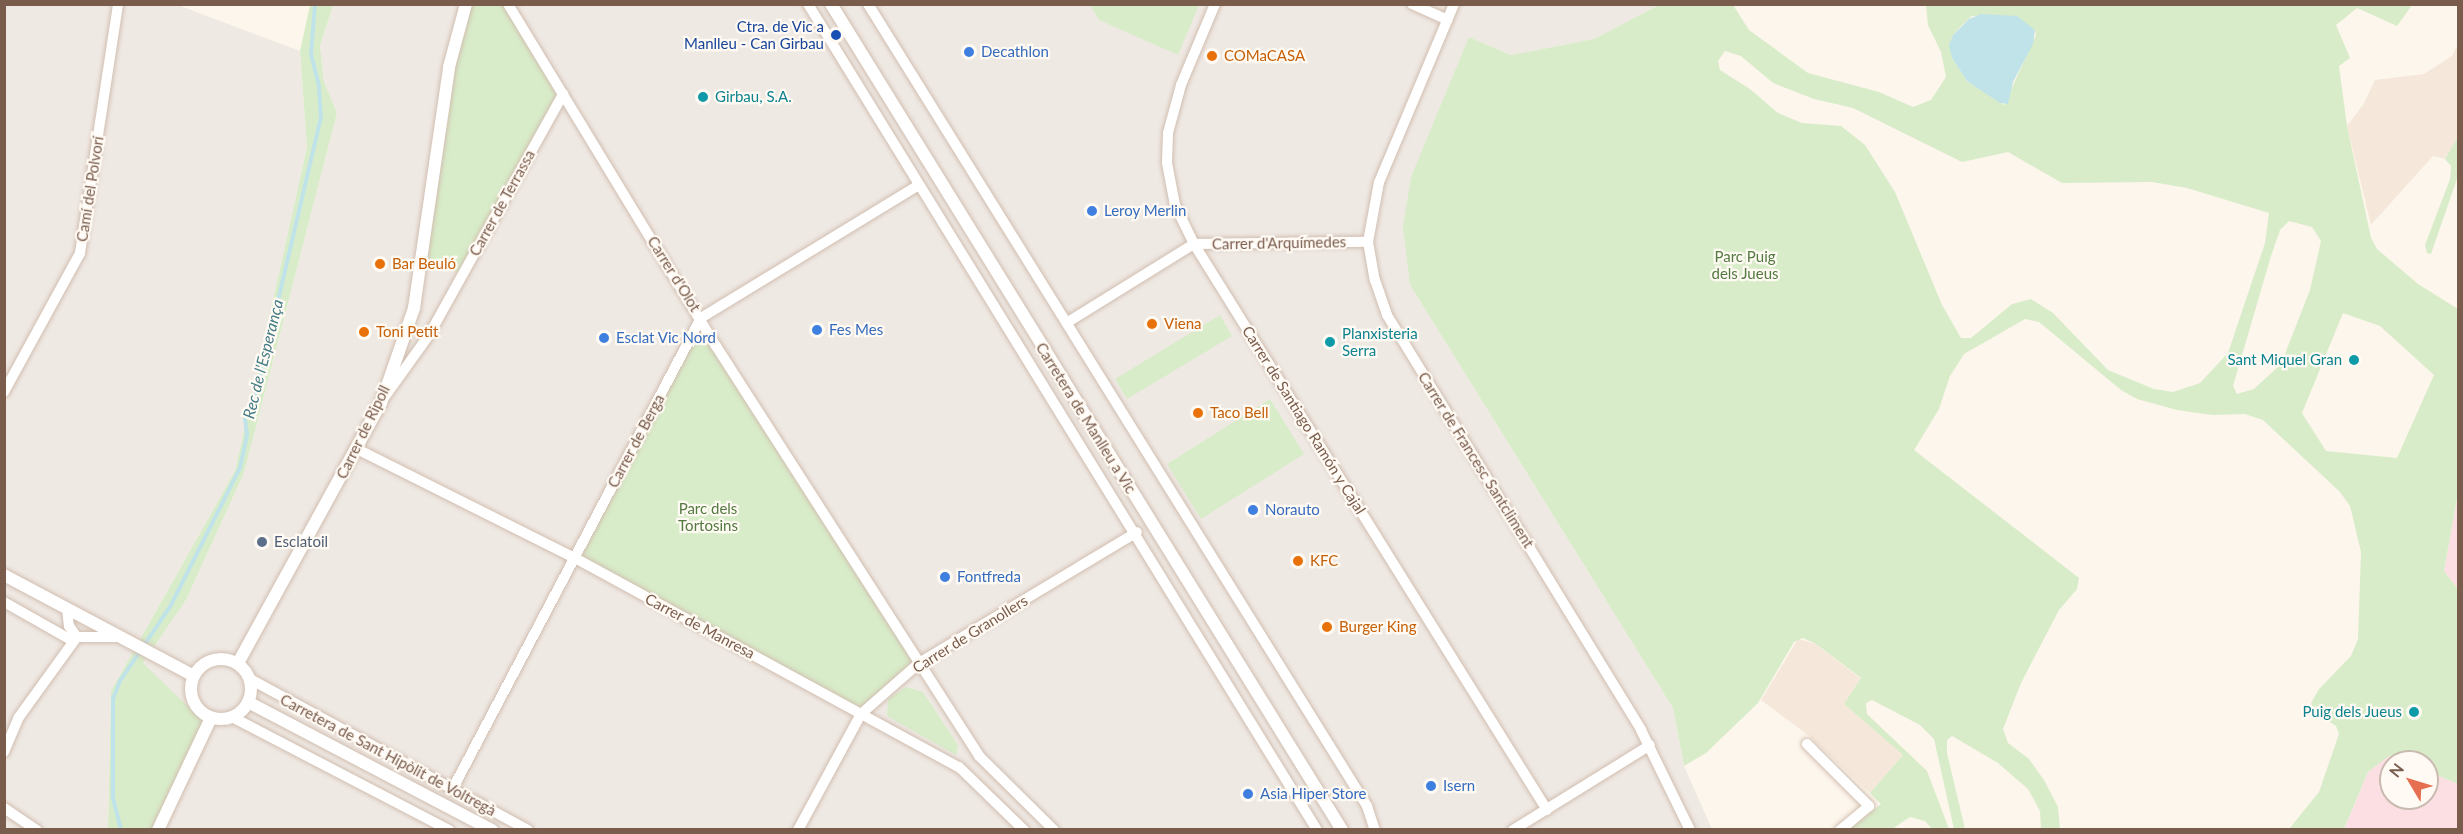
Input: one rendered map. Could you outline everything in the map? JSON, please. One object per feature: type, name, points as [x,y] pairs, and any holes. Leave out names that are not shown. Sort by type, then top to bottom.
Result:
[{"type":"street","name":"Camí del Polvorí","points":[[4,392],[81,253],[118,4]]},
{"type":"street","name":"Carrer de Ripoll","points":[[238,663],[381,403],[414,308],[449,67],[466,4]]},
{"type":"street","name":"Carrer d'Olot","points":[[508,4],[701,318],[979,756],[1054,830]]},
{"type":"street","name":"Carretera de Manlleu a Vic","points":[[808,4],[1137,532],[1317,830]]},
{"type":"street","name":"Carretera de Manlleu a Vic","points":[[831,4],[1342,830]]},
{"type":"street","points":[[868,4],[1068,322],[1367,806],[1375,830]]},
{"type":"street","name":"Carrer de Santiago Ramón y Cajal","points":[[1215,4],[1181,85],[1168,133],[1167,162],[1175,205],[1194,244],[1547,810]]},
{"type":"street","points":[[1412,4],[1448,20]]},
{"type":"street","name":"Carrer de Francesc Santcliment","points":[[1454,4],[1379,182],[1368,242],[1387,315],[1650,745],[1690,830]]},
{"type":"street","name":"Carrer de Terrassa","points":[[381,403],[429,334],[563,94]]},
{"type":"street","points":[[701,318],[919,185]]},
{"type":"street","name":"Carrer d'Arquímedes","points":[[1068,322],[1194,244],[1368,242]]},
{"type":"street","name":"Carrer de Berga","points":[[452,789],[701,318]]},
{"type":"street","name":"Carrer de Manresa","points":[[357,449],[575,558],[959,767],[1024,830]]},
{"type":"street","name":"Carrer de Granollers","points":[[798,830],[861,714],[919,663],[1137,532]]},
{"type":"street","points":[[4,575],[194,675]]},
{"type":"street","points":[[4,602],[75,639],[123,636]]},
{"type":"street","points":[[67,608],[69,626],[75,639]]},
{"type":"street","points":[[4,752],[19,717],[75,639]]},
{"type":"street","points":[[231,717],[248,702],[250,679],[238,663],[216,659],[205,663],[194,675],[193,700],[211,718],[231,717],[432,826],[448,830]]},
{"type":"street","name":"Carretera de Sant Hipòlit de Voltregà","points":[[250,679],[528,830]]},
{"type":"street","name":"Carretera de Sant Hipòlit de Voltregà","points":[[248,702],[492,830]]},
{"type":"street","points":[[158,830],[211,718]]},
{"type":"street","points":[[1807,744],[1869,806],[1840,830]]},
{"type":"street","points":[[1513,830],[1650,745]]},
{"type":"street","points":[[4,808],[35,829]]},
{"type":"shaded area","points":[[5,5],[178,5],[300,51],[307,147],[235,471],[111,691],[108,829],[5,830]]},
{"type":"shaded area","points":[[333,5],[1659,5],[1594,39],[1511,55],[1469,37],[1410,285],[1673,708],[1684,766],[1712,829],[157,829],[143,663],[186,600],[244,473],[337,113],[324,82],[320,46]]},
{"type":"shaded area","points":[[2458,44],[2458,136],[2445,159],[2433,156],[2371,225],[2347,126],[2363,105],[2375,80],[2424,74],[2452,56]]},
{"type":"shaded area","points":[[2458,493],[2458,589],[2444,571]]},
{"type":"shaded area","points":[[1798,639],[1816,644],[1861,679],[1844,704],[1903,755],[1870,793],[1808,735],[1761,700]]},
{"type":"shaded area","points":[[2379,764],[2379,810],[2439,810],[2439,776],[2458,784],[2458,829],[2344,830],[2368,772]]},
{"type":"green space","points":[[310,5],[333,5],[320,46],[324,82],[337,113],[244,473],[186,600],[143,663],[204,722],[157,829],[108,830],[111,691],[235,471],[307,147],[300,51]]},
{"type":"green space","points":[[466,5],[508,5],[563,94],[462,274],[422,258]]},
{"type":"green space","points":[[1090,5],[1199,5],[1178,55],[1099,20]]},
{"type":"green space","name":"Parc Puig dels Jueus","points":[[1659,5],[1733,5],[1749,30],[1808,73],[1879,92],[1913,107],[1931,100],[1946,77],[1941,52],[1928,25],[1926,5],[2412,5],[2397,26],[2357,8],[2336,25],[2350,58],[2339,66],[2347,126],[2371,238],[2377,249],[2418,284],[2458,309],[2458,493],[2444,571],[2458,589],[2458,784],[2439,776],[2439,750],[2379,750],[2379,764],[2368,772],[2344,829],[2289,829],[2319,792],[2339,734],[2336,726],[2314,712],[2311,703],[2319,689],[2351,656],[2358,639],[2361,552],[2350,506],[2340,492],[2263,420],[2245,414],[2212,415],[2177,410],[2137,399],[2121,390],[2039,322],[2025,319],[1964,354],[1950,376],[1939,409],[1914,450],[2079,578],[2077,589],[2059,610],[2021,683],[2003,729],[2008,743],[2029,759],[2044,780],[2058,807],[2060,829],[2041,829],[2040,811],[2028,789],[1998,763],[1952,736],[1947,740],[1947,753],[1965,829],[1954,829],[1934,739],[1920,725],[1872,700],[1866,703],[1867,714],[1927,771],[1949,829],[1932,829],[1925,821],[1910,817],[1892,829],[1850,829],[1881,804],[1870,793],[1903,755],[1844,704],[1861,678],[1816,644],[1803,638],[1794,642],[1758,703],[1706,753],[1684,766],[1673,708],[1410,285],[1403,226],[1411,177],[1469,37],[1511,55],[1594,39]],"holes":[[[1995,15],[2035,30],[2036,35],[2004,105],[1967,81],[1952,58],[1953,35],[1962,25],[1972,16]],[[1725,51],[1741,56],[1773,83],[1814,99],[1853,108],[1962,162],[2008,152],[2062,183],[2152,182],[2187,188],[2269,213],[2265,243],[2228,353],[2200,383],[2173,392],[2154,389],[2108,370],[2053,313],[2031,299],[2012,304],[1971,338],[1961,338],[1942,305],[1895,192],[1865,145],[1841,126],[1802,123],[1778,113],[1750,89],[1720,70],[1718,61]],[[2289,221],[2312,227],[2321,241],[2310,290],[2281,364],[2254,389],[2237,394],[2233,386],[2271,256],[2280,230]],[[2343,313],[2380,326],[2434,375],[2397,458],[2326,451],[2302,413]]]},
{"type":"green space","points":[[2458,136],[2458,176],[2431,254],[2427,253],[2425,245],[2450,179],[2451,166],[2445,159]]},
{"type":"green space","points":[[1220,315],[1232,336],[1127,399],[1115,379]]},
{"type":"green space","name":"Parc dels Tortosins","points":[[701,318],[919,663],[861,714],[575,558]]},
{"type":"green space","points":[[1270,399],[1304,454],[1201,519],[1167,464]]},
{"type":"green space","points":[[906,687],[923,692],[958,745],[956,755],[887,716],[888,699]]},
{"type":"water","points":[[1981,14],[2017,16],[2035,30],[2033,44],[2013,82],[2008,104],[2000,103],[1967,81],[1952,58],[1949,45],[1953,35],[1969,19]]},
{"type":"waterway","name":"Rec de l'Esperança","points":[[121,830],[113,797],[113,699],[120,681],[170,607],[240,468],[247,435],[245,418],[253,407],[321,118],[319,86],[311,55],[315,4]]},
{"type":"place","name":"Ctra. de Vic a Manlleu - Can Girbau","points":[[836,35]]},
{"type":"place","name":"Decathlon","points":[[969,52]]},
{"type":"place","name":"COMaCASA","points":[[1212,56]]},
{"type":"place","name":"Girbau, S.A.","points":[[703,97]]},
{"type":"place","name":"Leroy Merlin","points":[[1092,211]]},
{"type":"place","name":"Bar Beuló","points":[[380,264]]},
{"type":"place","name":"Viena","points":[[1152,324]]},
{"type":"place","name":"Fes Mes","points":[[817,330]]},
{"type":"place","name":"Toni Petit","points":[[364,332]]},
{"type":"place","name":"Esclat Vic Nord","points":[[604,338]]},
{"type":"place","name":"Planxisteria Serra","points":[[1330,342]]},
{"type":"place","name":"Sant Miquel Gran","points":[[2354,360]]},
{"type":"place","name":"Taco Bell","points":[[1198,413]]},
{"type":"place","name":"Norauto","points":[[1253,510]]},
{"type":"place","name":"Esclatoil","points":[[262,542]]},
{"type":"place","name":"KFC","points":[[1298,561]]},
{"type":"place","name":"Fontfreda","points":[[945,577]]},
{"type":"place","name":"Burger King","points":[[1327,627]]},
{"type":"place","name":"Puig dels Jueus","points":[[2414,712]]},
{"type":"place","name":"Isern","points":[[1431,786]]},
{"type":"place","name":"Asia Hiper Store","points":[[1248,794]]}]
